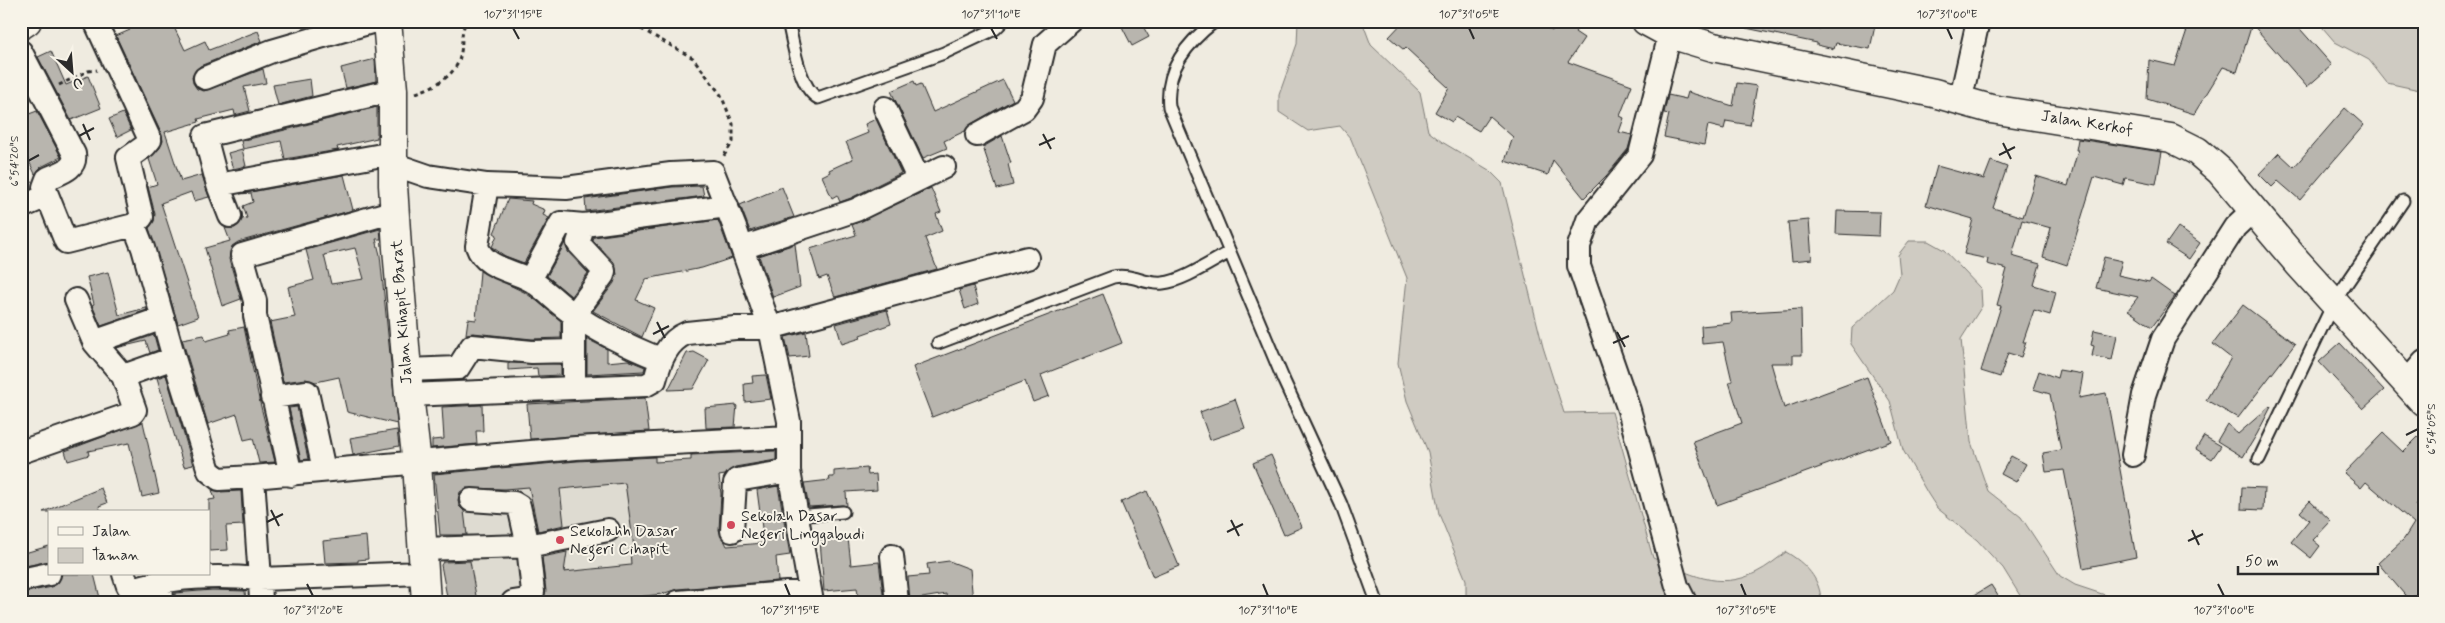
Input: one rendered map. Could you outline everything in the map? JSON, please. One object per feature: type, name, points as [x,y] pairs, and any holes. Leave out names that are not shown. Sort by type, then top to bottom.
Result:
[{"type":"main road","points":[[21,25],[27,21]]},
{"type":"main road","name":"Jalan Kihapit Barat","points":[[387,21],[393,90],[395,211],[408,383],[417,463],[426,602]]},
{"type":"main road","name":"Jalan Kerkof","points":[[1646,21],[1670,34],[1714,47],[1934,94],[1991,109],[2172,138],[2208,159],[2424,402]]},
{"type":"street","points":[[21,52],[75,160],[71,167],[47,179],[44,187],[66,242],[134,226],[142,217],[128,158],[150,140],[115,69],[95,21]]},
{"type":"street","points":[[205,78],[272,51],[374,21]]},
{"type":"street","points":[[977,135],[1024,109],[1032,98],[1045,44],[1071,21]]},
{"type":"street","points":[[1960,102],[1978,21]]},
{"type":"street","points":[[1670,34],[1640,155],[1588,220],[1579,246],[1579,266],[1629,410],[1677,586],[1685,602]]},
{"type":"street","points":[[230,216],[218,185],[205,138],[209,134],[393,90]]},
{"type":"street","points":[[885,108],[918,178]]},
{"type":"street","points":[[218,185],[393,159],[428,176],[487,185],[566,188],[671,174],[713,172],[770,328],[788,421],[789,471],[811,597],[678,602]]},
{"type":"street","points":[[742,248],[856,210],[902,190],[918,178],[944,167]]},
{"type":"street","points":[[487,185],[477,246],[479,253],[503,270],[530,280],[574,315],[631,347],[660,359]]},
{"type":"street","points":[[530,280],[561,223],[566,188]]},
{"type":"street","points":[[21,207],[47,196]]},
{"type":"street","points":[[561,223],[584,225],[727,206]]},
{"type":"street","points":[[2133,455],[2144,394],[2164,339],[2178,312],[2234,227],[2253,210]]},
{"type":"street","points":[[291,475],[255,316],[255,301],[242,255],[395,211]]},
{"type":"street","points":[[574,388],[574,315],[603,275],[603,267],[578,243],[584,225]]},
{"type":"street","points":[[134,226],[143,248],[209,471],[219,479],[291,475],[324,470],[576,448],[788,437]]},
{"type":"street","points":[[408,383],[574,388],[646,385],[655,380],[660,359],[679,336],[687,333],[735,328],[770,328],[1027,258]]},
{"type":"street","points":[[21,452],[133,413],[135,410],[123,376],[94,342],[76,300]]},
{"type":"street","points":[[94,342],[163,318]]},
{"type":"street","points":[[408,383],[458,368],[472,346],[532,352],[573,351]]},
{"type":"street","points":[[123,376],[174,358]]},
{"type":"street","points":[[2406,382],[2424,362]]},
{"type":"street","points":[[272,397],[307,392],[324,470]]},
{"type":"street","points":[[732,530],[735,483],[738,480],[789,471]]},
{"type":"street","points":[[253,477],[261,602]]},
{"type":"street","points":[[471,500],[514,503],[519,506],[528,546],[532,595],[526,600],[513,602]]},
{"type":"street","points":[[125,576],[130,588],[161,591],[236,577],[260,579],[422,561],[528,546],[608,530]]},
{"type":"street","points":[[892,556],[897,602]]},
{"type":"street","points":[[21,580],[48,574]]},
{"type":"lane","points":[[788,21],[804,83],[810,94],[818,98],[944,53],[995,29],[1003,21]]},
{"type":"lane","points":[[1215,21],[1179,56],[1171,74],[1167,92],[1168,107],[1284,381],[1342,504],[1377,602]]},
{"type":"lane","points":[[2259,459],[2334,302],[2403,201]]},
{"type":"lane","points":[[938,344],[1113,277],[1124,275],[1162,283],[1177,278],[1230,252]]},
{"type":"lane","points":[[797,516],[843,512]]},
{"type":"path","points":[[393,90],[410,94],[433,87],[453,72],[461,54],[462,28],[467,21]]},
{"type":"path","points":[[627,21],[693,58],[721,95],[733,124],[733,142],[713,172]]},
{"type":"path","points":[[42,93],[88,71],[115,69]]},
{"type":"shaded area","name":"Sekolahh Dasar Negeri Cihapit","points":[[658,449],[675,602],[452,602],[453,478]]},
{"type":"green space","points":[[1298,21],[1362,21],[1371,45],[1420,92],[1428,131],[1442,142],[1489,170],[1502,183],[1543,347],[1564,413],[1612,412],[1653,558],[1704,578],[1730,580],[1743,578],[1757,572],[1786,552],[1811,572],[1818,586],[1821,602],[1466,602],[1466,580],[1439,514],[1428,452],[1407,401],[1398,363],[1407,278],[1351,139],[1340,126],[1308,131],[1279,112],[1279,95],[1297,44]]},
{"type":"green space","points":[[2317,21],[2424,21],[2424,91],[2387,83],[2369,60],[2335,42]]},
{"type":"green space","points":[[1909,241],[1928,241],[1944,250],[1981,289],[1982,306],[1961,339],[1971,442],[1988,491],[2021,517],[2060,576],[2075,585],[2126,602],[2024,602],[2003,568],[1977,540],[1937,508],[1928,494],[1903,450],[1890,401],[1851,344],[1852,328],[1893,290],[1900,274],[1898,255]]},
{"type":"building","points":[[126,21],[171,21],[185,50],[205,41],[209,50],[258,31],[262,41],[200,66],[192,76],[193,83],[197,89],[204,91],[263,69],[266,83],[244,87],[250,111],[235,115],[234,110],[198,119],[199,122],[165,132],[181,181],[202,175],[209,197],[194,201],[191,192],[161,203],[198,317],[178,324],[149,228],[154,221],[155,214],[148,187],[157,184],[149,159],[160,148],[163,141],[162,135],[116,36],[130,30]]},
{"type":"building","points":[[1119,21],[1140,21],[1149,37],[1132,46]]},
{"type":"building","points":[[1404,21],[1535,21],[1552,31],[1560,21],[1583,21],[1575,32],[1584,38],[1568,62],[1632,85],[1620,116],[1624,118],[1619,132],[1632,135],[1628,149],[1607,175],[1584,198],[1553,160],[1548,175],[1505,161],[1513,137],[1489,116],[1479,131],[1455,117],[1452,122],[1435,112],[1449,88],[1406,48],[1404,50],[1389,37]]},
{"type":"building","points":[[1747,21],[1783,21],[1820,29],[1822,21],[1876,21],[1870,49],[1836,43],[1834,49],[1817,45],[1817,43],[1746,28]]},
{"type":"building","points":[[2190,21],[2293,21],[2332,65],[2307,87],[2252,24],[2237,72],[2223,67],[2194,114],[2147,99],[2149,60],[2175,66]]},
{"type":"building","points":[[51,51],[66,85],[88,76],[101,108],[71,120],[38,57]]},
{"type":"building","points":[[375,59],[376,81],[346,88],[341,68]]},
{"type":"building","points":[[310,79],[312,96],[278,105],[273,85]]},
{"type":"building","points":[[1003,80],[1013,100],[971,124],[965,131],[944,141],[947,148],[923,158],[891,91],[914,81],[916,86],[921,84],[933,112]]},
{"type":"building","points":[[1737,83],[1757,86],[1750,125],[1726,121],[1724,129],[1708,125],[1704,145],[1664,137],[1669,114],[1664,113],[1668,95],[1686,99],[1688,92],[1733,106]]},
{"type":"building","points":[[377,107],[377,138],[337,147],[338,150],[285,159],[281,141],[243,149],[241,141]]},
{"type":"building","points":[[2345,108],[2364,125],[2300,200],[2278,181],[2272,187],[2259,174],[2279,153],[2294,167]]},
{"type":"building","points":[[37,111],[61,157],[41,167],[35,174],[28,159],[21,161],[21,117]]},
{"type":"building","points":[[123,113],[131,130],[117,137],[109,119]]},
{"type":"building","points":[[876,119],[901,173],[840,202],[837,195],[832,198],[822,176],[830,172],[829,170],[853,159],[846,142],[868,133],[865,124]]},
{"type":"building","points":[[1002,136],[1011,163],[1008,164],[1013,185],[997,189],[983,147]]},
{"type":"building","points":[[2078,139],[2162,152],[2156,184],[2125,178],[2123,185],[2094,177],[2067,265],[2043,257],[2051,228],[2022,220],[2012,256],[2040,264],[2034,285],[2056,292],[2050,315],[2034,310],[2023,342],[2026,342],[2021,357],[2008,353],[2000,377],[1981,371],[2001,306],[1997,305],[2007,269],[1987,264],[1988,259],[1964,254],[1973,219],[1926,205],[1937,166],[1984,179],[1991,161],[2007,167],[1993,208],[2023,217],[2036,176],[2068,186],[2078,150],[2076,150]]},
{"type":"building","points":[[242,149],[246,166],[233,169],[228,153]]},
{"type":"building","points":[[344,175],[353,210],[238,242],[232,246],[229,259],[241,299],[222,306],[205,248],[230,241],[225,228],[235,228],[242,219],[247,218],[243,206],[253,202],[251,193],[240,194]]},
{"type":"building","points":[[702,186],[704,196],[586,211],[585,199],[672,187]]},
{"type":"building","points":[[782,187],[794,217],[750,231],[740,205]]},
{"type":"building","points":[[931,188],[941,212],[936,214],[942,231],[925,238],[937,269],[835,297],[827,276],[819,279],[810,249],[856,235],[852,225]]},
{"type":"building","points":[[508,199],[532,201],[531,204],[545,210],[543,215],[549,218],[524,263],[505,256],[492,247],[497,235],[494,233]]},
{"type":"building","points":[[1837,211],[1880,212],[1879,236],[1836,234]]},
{"type":"building","points":[[718,220],[732,258],[702,268],[646,279],[636,300],[654,308],[642,337],[593,311],[614,283],[617,274],[614,262],[593,240],[594,237]]},
{"type":"building","points":[[1809,220],[1812,259],[1792,261],[1788,222]]},
{"type":"building","points":[[2178,227],[2200,243],[2189,259],[2166,244]]},
{"type":"building","points":[[380,229],[381,239],[376,239],[380,255],[397,424],[347,412],[339,377],[316,382],[306,379],[283,382],[270,322],[295,317],[288,287],[314,280],[306,250]],"holes":[[[355,248],[364,279],[331,284],[324,255]]]},
{"type":"building","points":[[565,243],[568,252],[588,273],[571,296],[547,276]]},
{"type":"building","points":[[795,244],[800,287],[773,297],[759,256]]},
{"type":"building","points":[[2104,257],[2122,261],[2118,275],[2149,282],[2151,279],[2175,296],[2152,327],[2128,310],[2138,297],[2096,288]]},
{"type":"building","points":[[480,271],[524,292],[537,301],[561,321],[561,338],[532,339],[473,333],[466,334],[468,319],[476,320]]},
{"type":"building","points":[[108,272],[119,315],[146,308],[147,310],[101,326],[92,305],[94,304],[87,277]]},
{"type":"building","points":[[973,286],[978,304],[965,309],[959,290]]},
{"type":"building","points":[[1103,294],[1122,343],[1041,375],[1049,396],[1033,402],[1025,381],[932,417],[913,367]]},
{"type":"building","points":[[2243,305],[2295,344],[2238,418],[2206,400],[2231,358],[2213,344]]},
{"type":"building","points":[[1801,309],[1802,355],[1793,355],[1793,363],[1771,363],[1784,408],[1867,377],[1891,441],[1717,505],[1693,441],[1742,423],[1729,382],[1732,381],[1723,342],[1702,344],[1701,326],[1732,323],[1731,313]]},
{"type":"building","points":[[887,310],[891,324],[860,335],[861,338],[842,344],[836,324]]},
{"type":"building","points":[[244,327],[275,462],[259,463],[253,438],[244,440],[237,414],[208,424],[182,339],[204,335],[206,341],[230,334],[229,330]]},
{"type":"building","points":[[2094,330],[2117,335],[2112,360],[2092,356],[2094,346],[2091,345]]},
{"type":"building","points":[[806,332],[809,356],[790,358],[785,337]]},
{"type":"building","points":[[154,335],[158,350],[150,353],[146,341],[116,348]]},
{"type":"building","points":[[587,339],[607,349],[607,362],[628,360],[645,367],[644,371],[587,374]]},
{"type":"building","points":[[2340,343],[2384,390],[2363,409],[2319,362]]},
{"type":"building","points":[[694,352],[709,360],[693,389],[668,390],[687,353]]},
{"type":"building","points":[[508,363],[561,364],[561,375],[538,376],[537,368],[508,370]]},
{"type":"building","points":[[2059,370],[2083,374],[2079,398],[2106,393],[2136,557],[2083,568],[2064,470],[2046,472],[2043,453],[2061,450],[2050,394],[2033,389],[2039,371],[2057,378]]},
{"type":"building","points":[[166,375],[193,465],[184,467],[157,378]]},
{"type":"building","points":[[766,375],[771,399],[745,402],[744,384],[753,383],[752,376]]},
{"type":"building","points":[[645,398],[649,431],[530,439],[527,404]]},
{"type":"building","points":[[1235,399],[1245,428],[1210,440],[1200,412]]},
{"type":"building","points":[[482,405],[483,431],[476,431],[477,444],[432,448],[432,440],[444,439],[442,407]]},
{"type":"building","points":[[737,405],[735,427],[706,428],[705,408]]},
{"type":"building","points":[[2270,406],[2257,434],[2243,457],[2217,441],[2227,424],[2238,434]]},
{"type":"building","points":[[297,407],[308,459],[301,460],[289,408]]},
{"type":"building","points":[[143,422],[159,493],[142,497],[129,443],[88,451],[89,455],[68,461],[65,451]]},
{"type":"building","points":[[397,430],[399,446],[353,455],[350,438]]},
{"type":"building","points":[[2424,431],[2424,491],[2415,505],[2424,510],[2424,575],[2416,583],[2422,589],[2409,600],[2378,563],[2404,539],[2414,523],[2366,482],[2361,488],[2344,473],[2383,433],[2403,452]]},
{"type":"building","points":[[2204,436],[2221,446],[2212,459],[2196,449]]},
{"type":"building","points":[[776,451],[776,460],[735,467],[725,475],[719,476],[721,494],[719,530],[727,546],[764,543],[757,490],[778,486],[790,555],[776,557],[778,581],[677,589],[662,594],[595,602],[542,602],[546,591],[542,557],[567,552],[564,572],[631,565],[630,548],[634,548],[625,483],[560,489],[564,525],[538,531],[529,487],[504,489],[466,488],[460,492],[458,500],[459,506],[464,511],[467,535],[440,535],[434,474],[577,461],[655,457],[655,462],[691,460],[691,455]]},
{"type":"building","points":[[1271,455],[1302,527],[1284,535],[1253,463]]},
{"type":"building","points":[[2011,456],[2026,464],[2016,482],[2001,474]]},
{"type":"building","points":[[867,468],[868,475],[876,474],[877,490],[846,492],[847,506],[809,507],[804,483],[830,480],[829,477],[834,477],[834,471]]},
{"type":"building","points":[[2242,487],[2264,488],[2263,510],[2241,509]]},
{"type":"building","points":[[101,488],[107,503],[99,506],[100,510],[48,510],[48,512],[43,512]]},
{"type":"building","points":[[212,490],[220,492],[241,491],[243,525],[226,526],[228,550],[210,551],[209,500],[215,499]]},
{"type":"building","points":[[1147,491],[1179,566],[1153,577],[1121,502]]},
{"type":"building","points":[[2310,501],[2331,521],[2313,540],[2320,546],[2311,558],[2291,542],[2309,520],[2300,512]]},
{"type":"building","points":[[366,536],[368,559],[358,560],[358,562],[325,563],[323,541]]},
{"type":"building","points":[[848,538],[851,565],[879,562],[884,602],[859,602],[857,588],[824,591],[820,540]]},
{"type":"building","points":[[48,546],[48,561],[21,567],[21,554]]},
{"type":"building","points":[[470,561],[477,602],[448,602],[441,565],[443,562]]},
{"type":"building","points":[[949,561],[970,569],[973,602],[947,602],[946,594],[910,600],[908,577],[929,575],[927,564]]},
{"type":"building","points":[[61,576],[94,576],[101,602],[21,602],[21,593],[52,587],[58,583]]},
{"type":"building","points":[[1991,585],[2002,602],[1963,602]]},
{"type":"building","points":[[212,590],[245,591],[246,602],[175,602],[175,593]]},
{"type":"place","name":"Sekolah Dasar Negeri Linggabudi","points":[[731,525]]},
{"type":"place","name":"Sekolahh Dasar Negeri Cihapit","points":[[560,540]]}]
